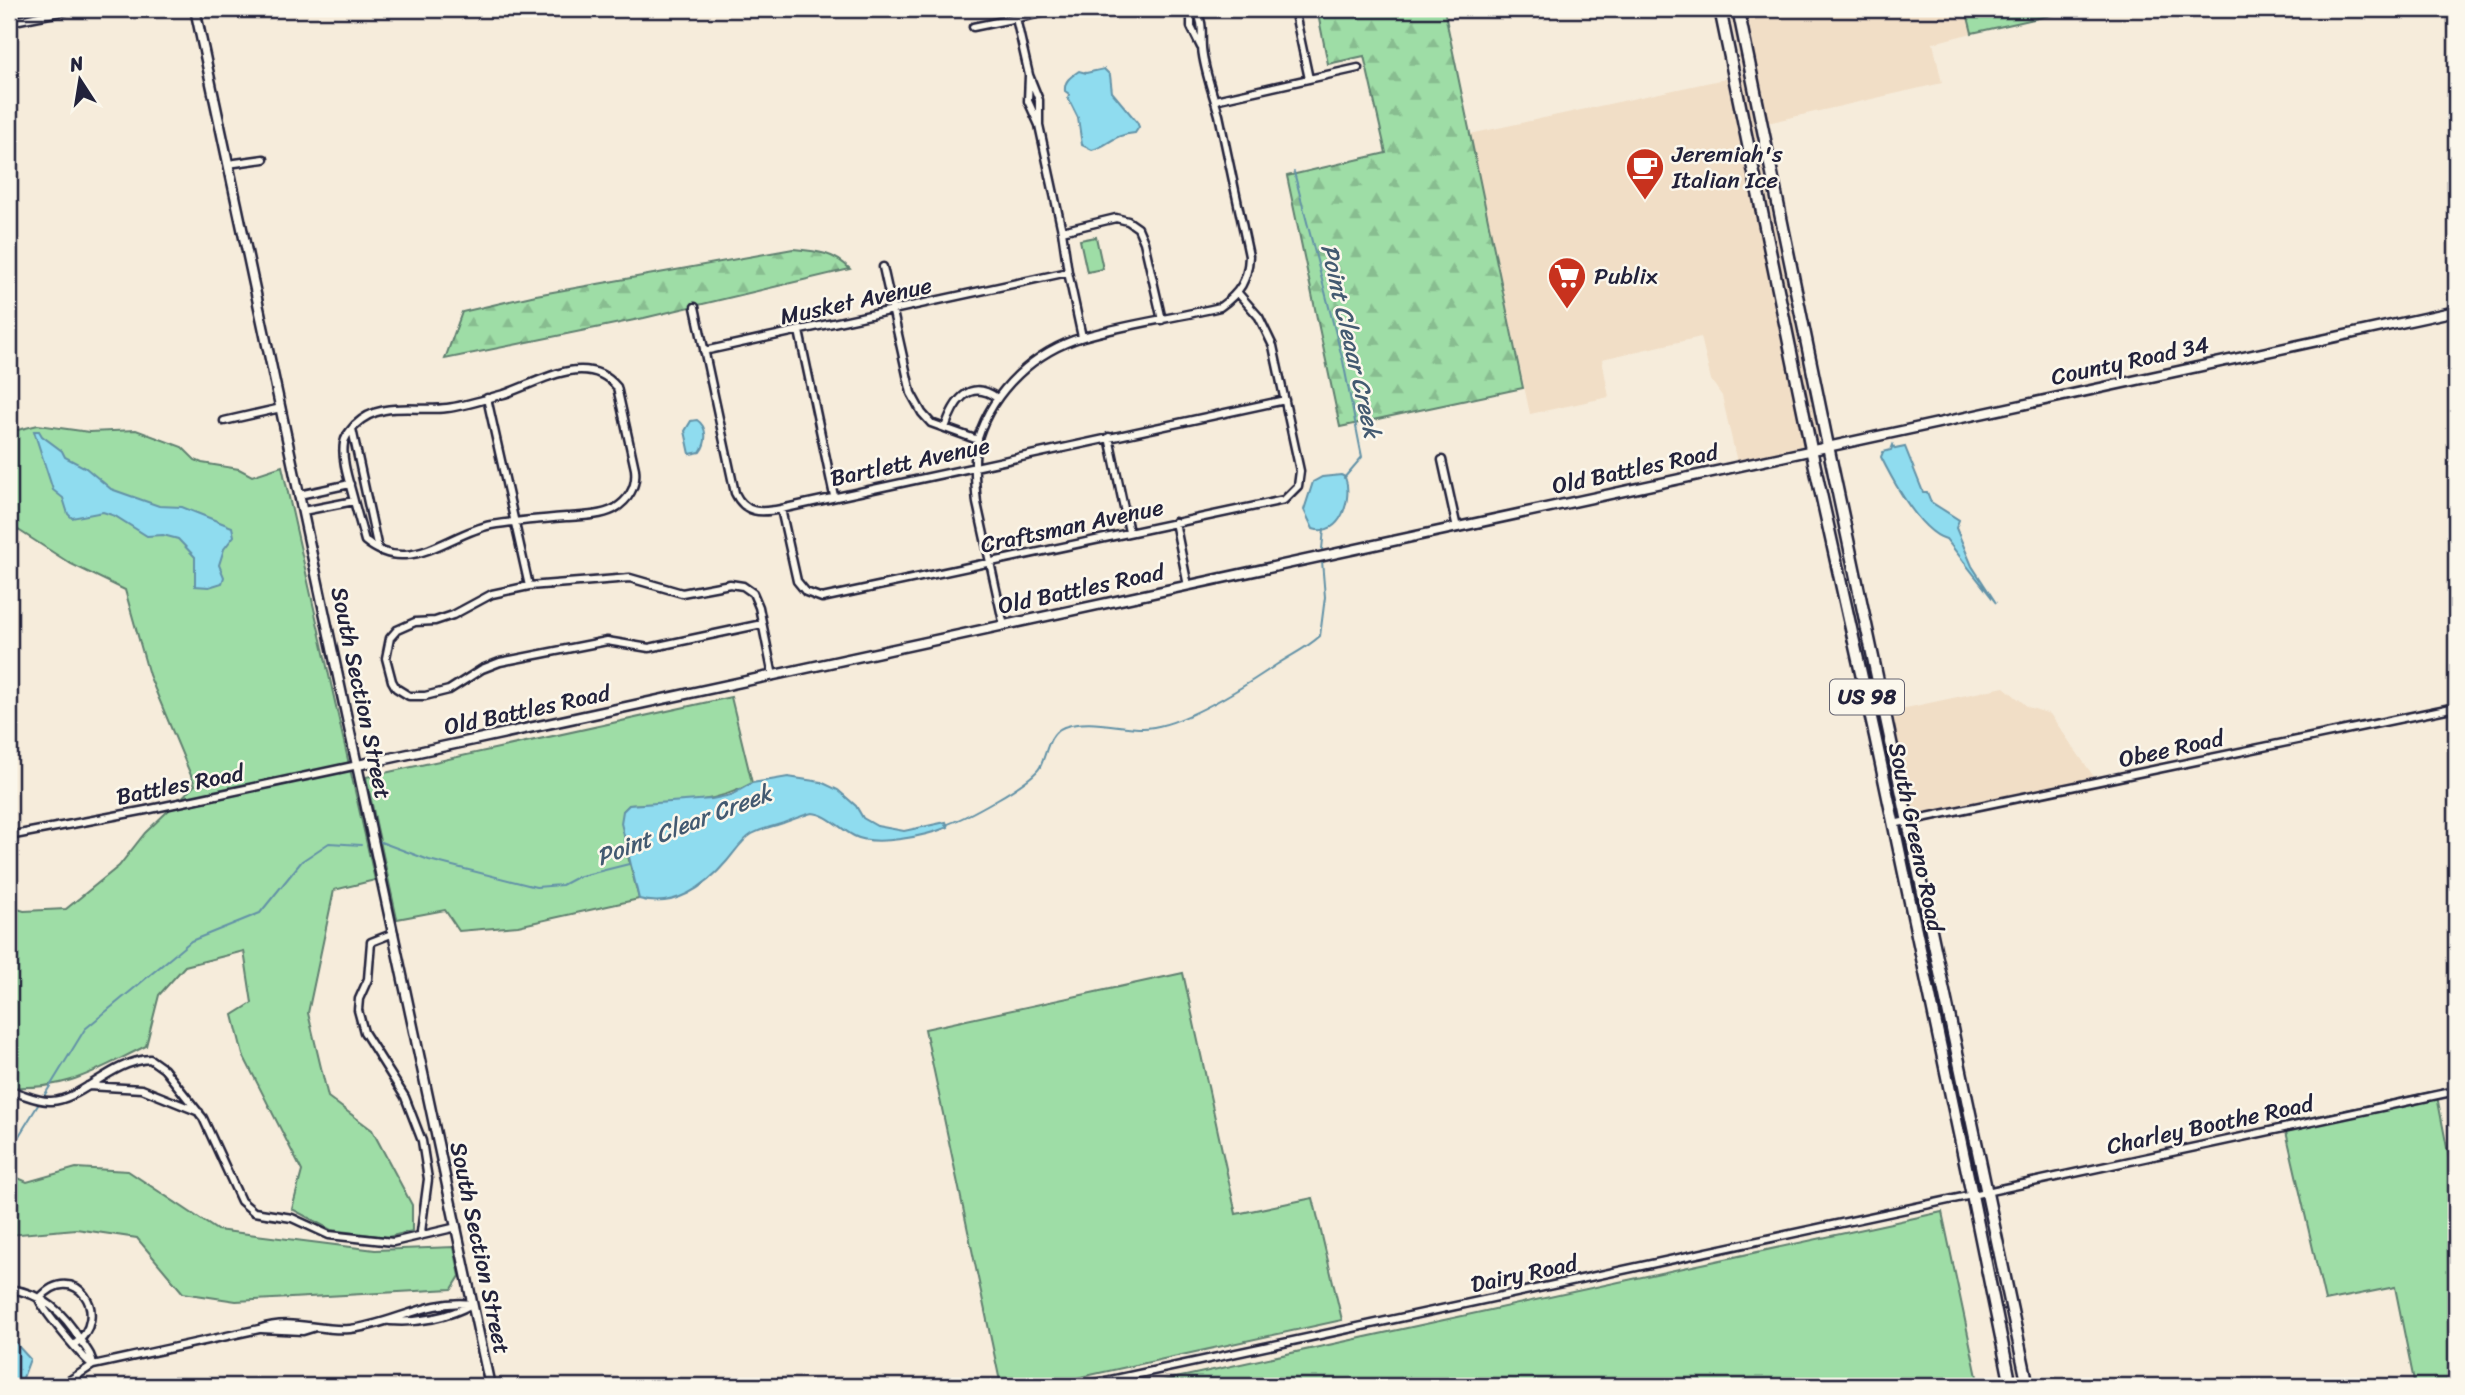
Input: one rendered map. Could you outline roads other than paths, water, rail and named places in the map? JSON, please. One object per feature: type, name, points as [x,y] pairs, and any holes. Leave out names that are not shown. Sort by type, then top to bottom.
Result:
[{"type":"main road","name":"South Greeno Road","points":[[1720,9],[2011,1386]]},
{"type":"main road","name":"South Greeno Road","points":[[1738,9],[2028,1386]]},
{"type":"street","points":[[9,22],[75,9]]},
{"type":"street","name":"South Section Street","points":[[195,9],[490,1386]]},
{"type":"street","points":[[973,27],[1061,9]]},
{"type":"street","points":[[1194,9],[1191,27],[1202,48]]},
{"type":"street","points":[[1004,626],[977,503],[976,466],[978,440],[998,398],[1025,369],[1055,348],[1082,337],[1220,307],[1238,293],[1249,272],[1249,256],[1202,48],[1203,23],[1194,9]]},
{"type":"street","points":[[1294,9],[1309,79]]},
{"type":"street","points":[[1016,18],[1029,75],[1040,100],[1039,125]]},
{"type":"street","points":[[1215,100],[1359,68]]},
{"type":"street","points":[[1029,75],[1028,102],[1039,125],[1082,337]]},
{"type":"street","points":[[1740,103],[1756,99]]},
{"type":"street","points":[[228,164],[264,159]]},
{"type":"street","points":[[1062,231],[1116,218],[1128,221],[1138,228],[1144,242],[1162,320]]},
{"type":"street","points":[[883,267],[911,393],[931,423],[978,440]]},
{"type":"street","name":"Musket Avenue","points":[[704,351],[1068,272]]},
{"type":"street","name":"Craftsman Avenue","points":[[781,509],[797,580],[806,592],[813,596],[832,597],[1281,500],[1293,493],[1299,482],[1300,466],[1276,356],[1259,317],[1238,293]]},
{"type":"street","name":"Bartlett Avenue","points":[[695,307],[735,493],[739,502],[750,509],[764,512],[1285,400]]},
{"type":"street","name":"County Road 34","points":[[1811,449],[2456,311]]},
{"type":"street","points":[[799,331],[834,496]]},
{"type":"street","points":[[582,369],[612,381],[624,413],[636,474],[634,488],[621,504],[603,513],[515,522],[467,531],[412,555],[390,554],[365,541],[354,501],[344,443],[352,429],[363,418],[382,410],[446,408],[488,398],[565,371],[582,369]]},
{"type":"street","points":[[945,428],[952,408],[968,393],[983,390],[998,398]]},
{"type":"street","points":[[488,398],[529,586]]},
{"type":"street","points":[[224,421],[281,408]]},
{"type":"street","points":[[352,429],[378,550]]},
{"type":"street","points":[[1109,438],[1129,532]]},
{"type":"street","name":"Old Battles Road","points":[[358,765],[1811,449]]},
{"type":"street","points":[[1442,460],[1457,528]]},
{"type":"street","points":[[299,495],[364,486]]},
{"type":"street","points":[[303,511],[354,501]]},
{"type":"street","points":[[1175,522],[1188,586]]},
{"type":"street","points":[[762,624],[649,649],[607,641],[500,662],[482,669],[449,690],[425,696],[409,696],[396,688],[386,658],[390,638],[397,630],[415,622],[435,621],[453,615],[492,594],[529,586],[630,579],[681,593],[736,584],[753,593],[762,624],[774,676]]},
{"type":"street","name":"Obee Road","points":[[1893,824],[2456,707]]},
{"type":"street","name":"Battles Road","points":[[9,836],[267,786],[358,765]]},
{"type":"street","points":[[394,933],[371,942],[369,979],[359,999],[358,1010],[364,1032],[405,1097],[422,1141],[428,1179],[422,1235]]},
{"type":"street","points":[[9,1091],[38,1100],[53,1101],[65,1098],[124,1065],[150,1059],[164,1069],[200,1112],[241,1202],[254,1212],[292,1219],[329,1235],[393,1242],[457,1227]]},
{"type":"street","points":[[86,1086],[142,1089],[200,1112]]},
{"type":"street","name":"Charley Boothe Road","points":[[1972,1195],[2456,1091]]},
{"type":"street","name":"Dairy Road","points":[[1083,1386],[1972,1195]]},
{"type":"street","points":[[39,1299],[59,1286],[72,1286],[84,1293],[91,1306],[91,1314],[78,1343]]},
{"type":"street","points":[[9,1289],[39,1299],[42,1308],[78,1343],[84,1360],[93,1365]]},
{"type":"street","points":[[61,1386],[93,1365],[259,1329],[303,1331],[316,1327],[365,1328],[407,1312],[457,1302],[472,1304]]},
{"type":"water","points":[[1104,69],[1110,75],[1112,92],[1139,127],[1135,133],[1121,136],[1092,150],[1082,145],[1078,118],[1065,88],[1068,80],[1079,71],[1086,73]]},
{"type":"water","points":[[697,420],[705,431],[705,440],[700,452],[690,454],[685,431],[691,421]]},
{"type":"water","points":[[34,431],[39,431],[62,451],[65,457],[86,468],[111,489],[159,506],[182,507],[232,527],[234,536],[224,549],[219,565],[224,577],[222,583],[209,587],[195,586],[195,557],[178,539],[163,535],[147,536],[115,516],[103,512],[72,518],[63,498],[53,490]]},
{"type":"water","points":[[1893,445],[1895,449],[1905,447],[1923,492],[1927,492],[1931,502],[1959,520],[1956,528],[1972,566],[1996,603],[1946,539],[1927,527],[1908,504],[1881,457],[1883,452],[1891,450]]},
{"type":"water","points":[[1322,477],[1345,477],[1347,485],[1343,514],[1331,527],[1313,529],[1304,510],[1313,482]]},
{"type":"water","points":[[788,777],[821,782],[838,790],[856,806],[863,818],[877,826],[904,831],[946,822],[948,827],[914,837],[863,839],[823,816],[810,813],[752,834],[718,871],[688,894],[664,901],[639,899],[621,823],[623,811],[629,805],[712,799],[731,795],[752,783]]},
{"type":"water","points":[[9,1310],[13,1336],[30,1359],[20,1386],[9,1386]]},
{"type":"waterway","name":"Point Cleaar Creek","points":[[1294,172],[1343,361],[1362,457],[1344,478]]},
{"type":"waterway","name":"Point Cleaar Creek","points":[[1322,549],[1324,529]]},
{"type":"waterway","name":"Point Clear Creek","points":[[945,825],[996,800],[1034,774],[1040,767],[1054,734],[1064,727],[1093,723],[1143,728],[1175,721],[1230,694],[1310,644],[1320,636],[1325,597],[1322,561]]},
{"type":"waterway","name":"Point Clear Creek","points":[[378,841],[429,860],[536,887],[562,885],[577,877],[629,864]]},
{"type":"waterway","name":"Point Cleaar Creek","points":[[44,1096],[85,1029],[191,941],[260,913],[302,861],[329,843],[361,845]]},
{"type":"waterway","name":"Point Cleaar Creek","points":[[9,1152],[38,1105]]},
{"type":"place","name":"Jeremiah's Italian Ice","points":[[1645,201]]},
{"type":"place","name":"Publix","points":[[1567,310]]}]
